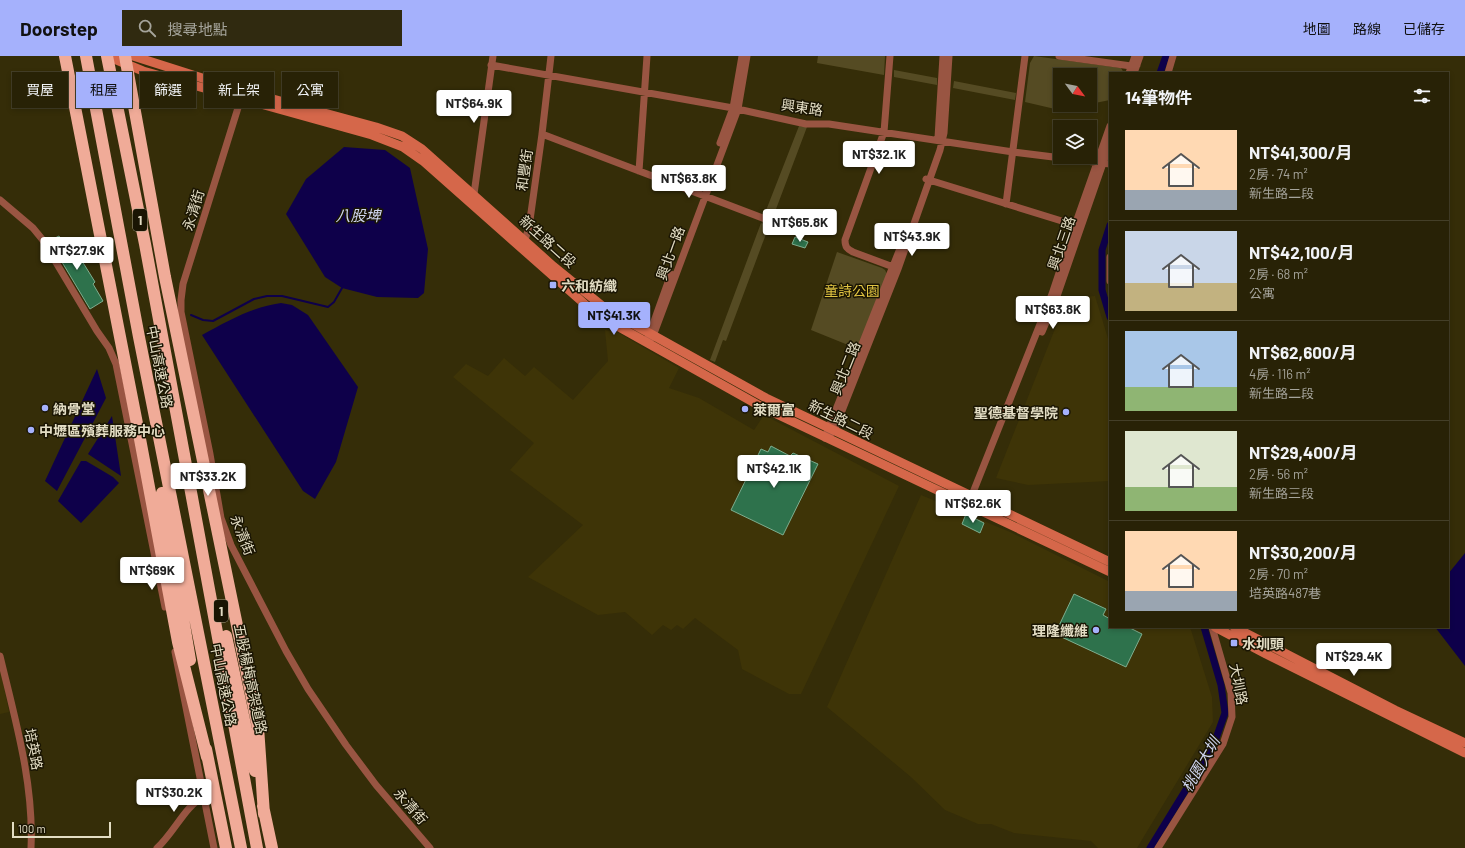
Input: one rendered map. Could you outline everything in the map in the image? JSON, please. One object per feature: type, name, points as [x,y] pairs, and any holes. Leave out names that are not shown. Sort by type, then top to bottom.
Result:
[{"type":"highway","points":[[66,56],[178,642],[207,757]]},
{"type":"highway","name":"中山高速公路","points":[[86,56],[139,337],[241,848]]},
{"type":"highway","points":[[125,56],[165,277],[258,727],[264,814]]},
{"type":"highway","name":"中山高速公路","points":[[108,59],[170,375],[258,848]]},
{"type":"highway","name":"1","points":[[139,337],[174,570],[207,757],[226,848]]},
{"type":"highway","name":"五股楊梅高架道路","points":[[170,375],[272,848]]},
{"type":"main road","name":"新生路二段","points":[[133,56],[204,81]]},
{"type":"main road","name":"新生路二段","points":[[108,59],[143,71],[204,86]]},
{"type":"main road","name":"新生路二段","points":[[274,103],[376,127],[402,136],[422,149],[553,266],[606,309],[762,407],[825,438],[972,500],[1109,562]]},
{"type":"main road","name":"新生路二段","points":[[274,105],[372,135],[403,147],[423,161],[588,307],[612,323],[650,337],[766,398],[972,500],[1109,571]]},
{"type":"main road","points":[[1215,628],[1465,753]]},
{"type":"main road","points":[[1236,628],[1396,710],[1465,743]]},
{"type":"street","points":[[474,194],[493,56]]},
{"type":"street","name":"和豐街","points":[[525,240],[529,227],[551,56]]},
{"type":"street","points":[[639,171],[647,56]]},
{"type":"street","points":[[735,108],[742,56]]},
{"type":"street","points":[[735,108],[747,56]]},
{"type":"street","points":[[890,56],[884,132],[845,240],[845,245],[848,250],[896,268]]},
{"type":"street","name":"興北二路","points":[[939,141],[943,56]]},
{"type":"street","name":"興北二路","points":[[831,430],[896,268],[939,141],[944,133],[949,56]]},
{"type":"street","points":[[1006,204],[1025,56]]},
{"type":"street","points":[[1059,56],[1133,66]]},
{"type":"street","points":[[1092,56],[1133,66]]},
{"type":"street","points":[[1133,66],[1140,56]]},
{"type":"street","points":[[1168,72],[1173,56]]},
{"type":"street","name":"興東路","points":[[491,65],[735,108],[806,124],[829,124],[1103,164]]},
{"type":"street","name":"永清街","points":[[238,108],[183,284],[181,300],[181,312],[210,454],[221,518],[238,560],[308,689],[350,751],[376,785],[430,848]]},
{"type":"street","name":"興北一路","points":[[650,337],[735,108]]},
{"type":"street","points":[[1103,164],[1109,131]]},
{"type":"street","points":[[542,134],[765,219]]},
{"type":"street","points":[[1103,164],[1109,146]]},
{"type":"street","name":"興北三路","points":[[972,500],[1056,300],[1077,226],[1103,164]]},
{"type":"street","points":[[927,179],[1077,226]]},
{"type":"street","points":[[0,200],[33,228],[42,239],[97,331],[109,348],[116,364],[121,381],[214,848]]},
{"type":"street","points":[[825,438],[831,430]]},
{"type":"street","name":"大圳路","points":[[1158,848],[1223,744],[1232,717],[1230,693],[1213,628]]},
{"type":"street","name":"培英路","points":[[0,656],[24,760],[32,824],[31,848]]},
{"type":"street","points":[[157,848],[174,829],[191,806],[203,797]]},
{"type":"shaded area","name":"聖德基督學院","points":[[1095,296],[1109,342],[1109,481],[1028,485],[996,478],[1060,316],[1069,299]]},
{"type":"shaded area","points":[[605,330],[617,332],[679,368],[669,388],[699,398],[754,430],[764,415],[899,486],[801,694],[789,694],[742,669],[738,650],[695,618],[683,629],[677,625],[671,630],[663,625],[652,635],[625,612],[598,615],[528,577],[583,525],[510,470],[534,443],[453,377],[466,364],[488,376],[504,358],[525,376],[534,367],[573,400],[608,361]]},
{"type":"shaded area","points":[[921,495],[1010,532],[1109,582],[1109,628],[1190,628],[1212,697],[1213,722],[1137,848],[1098,848],[1091,841],[1014,833],[991,824],[978,824],[945,810],[911,777],[827,707]]},
{"type":"shaded area","points":[[0,668],[9,712],[0,714]]},
{"type":"green space","points":[[818,56],[885,56],[884,75],[817,63]]},
{"type":"green space","points":[[1034,56],[1121,68],[1123,72],[1109,72],[1109,100],[1097,103],[1097,68],[1053,68],[1053,109],[1025,102],[1030,63]]},
{"type":"green space","points":[[894,70],[937,78],[937,85],[894,77]]},
{"type":"green space","points":[[954,81],[1016,93],[1015,100],[953,88]]},
{"type":"green space","points":[[799,126],[807,127],[773,217],[765,213]]},
{"type":"green space","points":[[761,223],[769,226],[726,341],[723,340],[715,362],[710,360]]},
{"type":"green space","name":"童詩公園","points":[[837,252],[882,268],[887,274],[858,349],[811,330]]},
{"type":"water","name":"八股埤","points":[[344,147],[385,150],[410,168],[428,249],[424,293],[418,298],[377,297],[342,288],[325,277],[286,214],[306,179]]},
{"type":"water","points":[[281,303],[292,305],[308,315],[358,387],[336,462],[315,499],[303,491],[202,335],[250,311]]},
{"type":"water","points":[[97,369],[106,398],[57,491],[45,481]]},
{"type":"water","points":[[112,416],[121,476],[88,454]]},
{"type":"water","points":[[81,461],[86,461],[113,477],[119,483],[81,523],[58,501]]},
{"type":"water","points":[[1465,553],[1465,666],[1436,628],[1449,628],[1449,573]]},
{"type":"building","points":[[59,236],[61,239],[77,249],[83,258],[82,261],[95,282],[93,284],[103,301],[90,309],[50,242]]},
{"type":"building","points":[[795,237],[808,242],[805,248],[792,244]]},
{"type":"building","points":[[771,446],[790,456],[793,453],[818,464],[783,535],[731,510],[761,449],[768,452]]},
{"type":"building","points":[[966,514],[984,523],[980,533],[962,524]]},
{"type":"building","name":"理隆纖維","points":[[1074,594],[1106,609],[1103,615],[1109,618],[1109,628],[1130,628],[1142,634],[1126,667],[1055,634]]},
{"type":"waterway","name":"桃園大圳","points":[[1160,72],[1166,56]]},
{"type":"waterway","name":"桃園大圳","points":[[1109,228],[1102,250],[1102,290],[1109,314]]},
{"type":"waterway","points":[[191,315],[203,320],[213,321],[254,299],[267,296],[282,296],[328,307],[334,302],[342,288]]},
{"type":"waterway","name":"桃園大圳","points":[[1150,848],[1214,744],[1225,713],[1221,685],[1204,628]]},
{"type":"place","name":"六和紡織","points":[[553,285]]},
{"type":"place","name":"納骨堂","points":[[45,408]]},
{"type":"place","name":"萊爾富","points":[[745,409]]},
{"type":"place","name":"聖德基督學院","points":[[1066,412]]},
{"type":"place","name":"中壢區殯葬服務中心","points":[[31,430]]},
{"type":"place","name":"理隆纖維","points":[[1096,630]]},
{"type":"place","name":"水圳頭","points":[[1234,643]]}]
